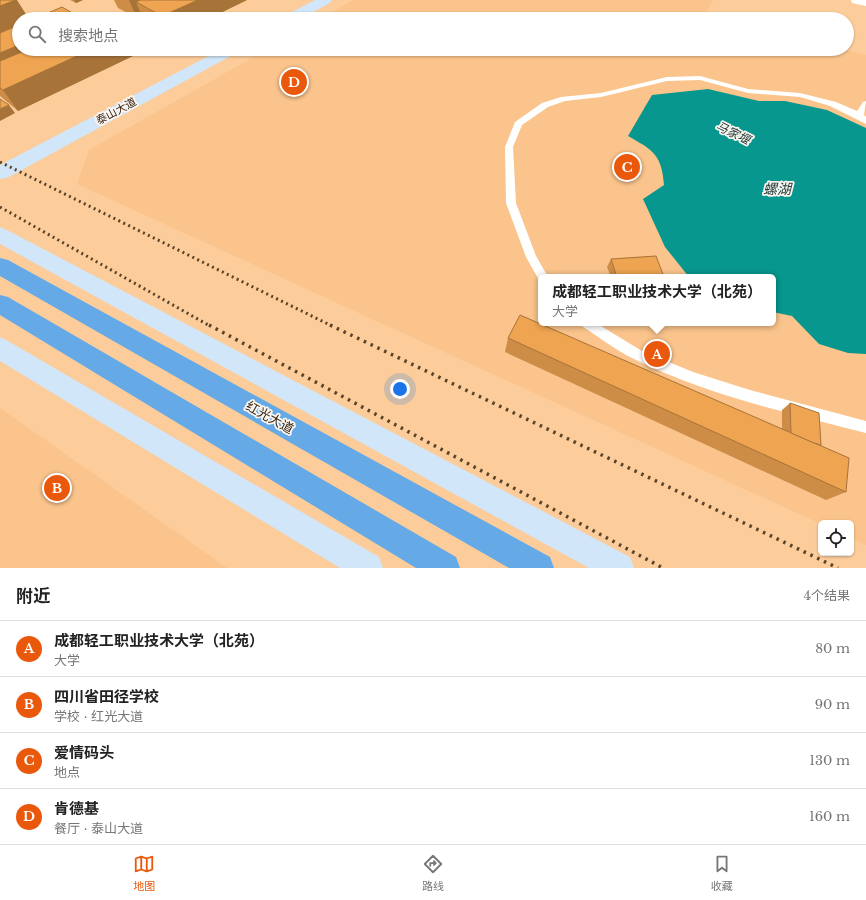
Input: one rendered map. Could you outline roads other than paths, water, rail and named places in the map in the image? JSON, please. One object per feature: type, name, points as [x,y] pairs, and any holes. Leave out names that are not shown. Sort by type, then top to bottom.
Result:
[{"type":"highway","name":"红光大道","points":[[0,266],[539,568]]},
{"type":"highway","points":[[0,304],[445,568]]},
{"type":"main road","points":[[302,12],[325,0]]},
{"type":"main road","name":"泰山大道","points":[[0,173],[220,56]]},
{"type":"main road","points":[[0,235],[619,568]]},
{"type":"main road","points":[[0,348],[368,568]]},
{"type":"street","points":[[857,0],[866,2]]},
{"type":"lane","points":[[541,274],[531,257],[511,203],[509,147],[518,124],[545,105],[564,99],[602,95],[668,79],[700,78],[748,91],[800,95],[833,104],[863,118]]},
{"type":"lane","points":[[863,118],[862,110],[866,104]]},
{"type":"lane","points":[[591,326],[636,354],[696,380],[866,427]]},
{"type":"water","name":"螺湖","points":[[708,89],[759,101],[785,101],[827,110],[866,128],[866,354],[848,353],[819,344],[792,316],[776,313],[776,274],[687,274],[665,247],[643,199],[664,185],[661,167],[655,154],[644,145],[628,136],[652,95]]},
{"type":"railway","points":[[0,162],[332,326]]},
{"type":"railway","points":[[0,207],[210,326]]},
{"type":"railway","points":[[209,325],[663,568]]},
{"type":"railway","points":[[330,325],[838,568]]},
{"type":"place","name":"肯德基","points":[[294,82]]},
{"type":"place","name":"爱情码头","points":[[627,167]]},
{"type":"place","name":"成都轻工职业技术大学（北苑）","points":[[657,354]]},
{"type":"place","name":"四川省田径学校","points":[[57,488]]},
{"type":"water label","name":"马家堰","points":[[733,133]]}]
